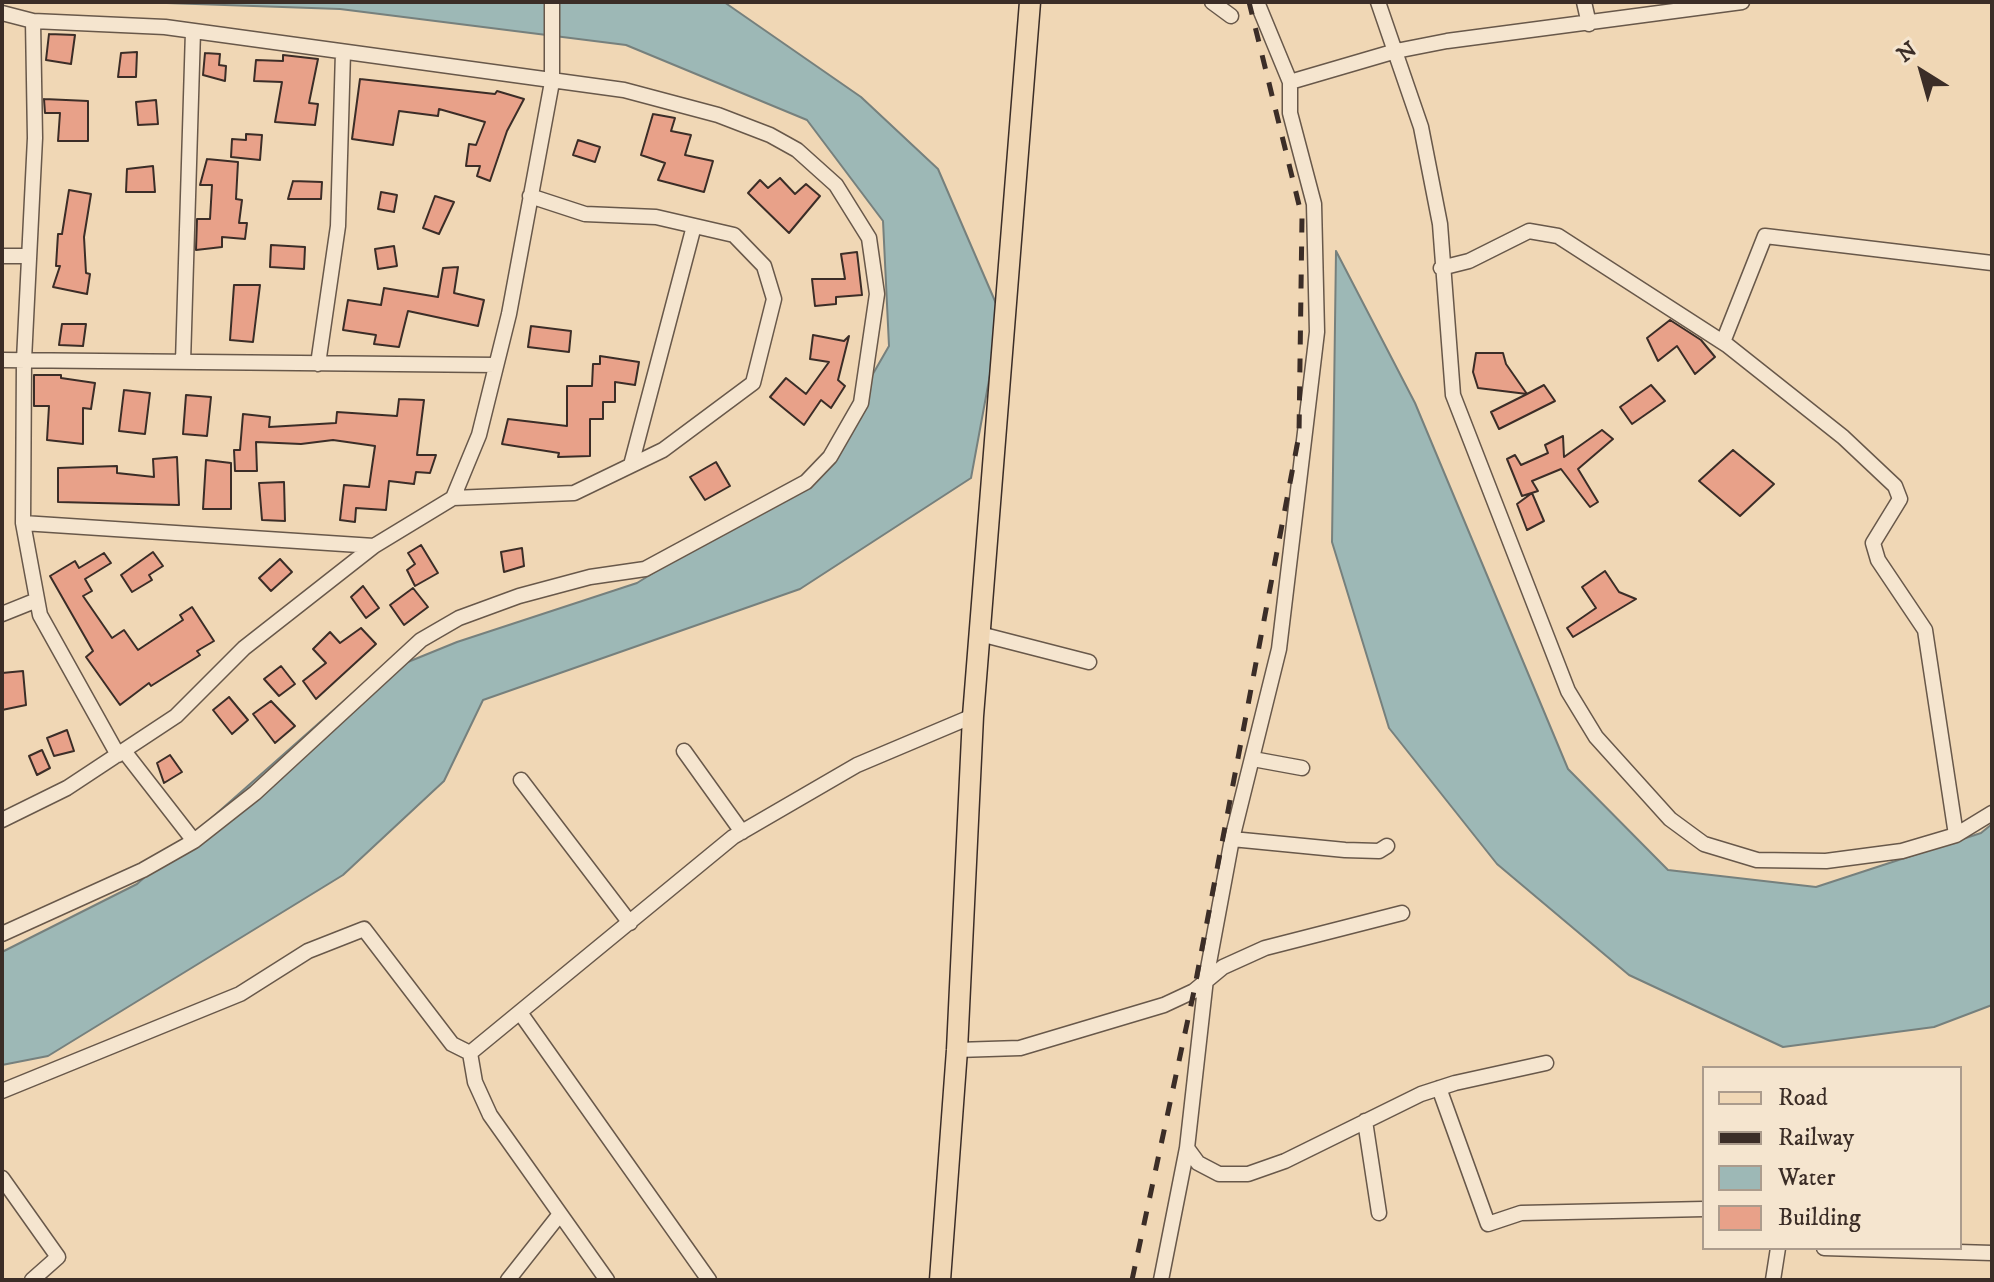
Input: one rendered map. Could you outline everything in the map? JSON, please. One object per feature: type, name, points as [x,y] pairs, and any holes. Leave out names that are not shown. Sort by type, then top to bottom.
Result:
[{"type":"main road","points":[[940,1280],[957,1050],[973,716],[1030,2]]},
{"type":"street","points":[[453,498],[479,435],[530,196],[552,82],[552,2]]},
{"type":"street","points":[[1212,2],[1231,16]]},
{"type":"street","points":[[1161,1280],[1187,1148],[1206,979],[1232,839],[1279,649],[1317,332],[1314,204],[1290,113],[1290,82],[1257,2]]},
{"type":"street","points":[[1378,2],[1421,127],[1440,224],[1453,395],[1464,432],[1568,691],[1596,737],[1670,819],[1704,844],[1757,860],[1826,861],[1878,855],[1956,835],[1992,813]]},
{"type":"street","points":[[1584,2],[1589,24]]},
{"type":"street","points":[[1290,82],[1396,51],[1447,41],[1742,2]]},
{"type":"street","points":[[2,13],[33,21],[193,31],[624,90],[718,115],[770,135],[797,150],[836,185],[869,238],[877,294],[861,403],[821,470],[784,496],[645,569],[590,577],[519,596],[459,618],[421,640],[255,793],[194,841],[67,907],[2,934]]},
{"type":"street","points":[[33,21],[35,138],[24,360],[23,523],[37,600],[40,615],[121,753],[194,841]]},
{"type":"street","points":[[183,362],[193,31]]},
{"type":"street","points":[[318,364],[338,226],[343,52]]},
{"type":"street","points":[[2,820],[67,788],[176,716],[244,648],[374,546],[453,498],[574,493],[663,450],[753,383],[774,299],[764,266],[734,235],[656,217],[585,214],[530,196]]},
{"type":"street","points":[[631,465],[694,226]]},
{"type":"street","points":[[1441,268],[1469,261],[1529,231],[1558,236],[1723,342],[1843,437],[1895,486],[1900,499],[1873,543],[1878,560],[1925,630],[1956,835]]},
{"type":"street","points":[[1723,342],[1765,236],[1992,263]]},
{"type":"street","points":[[2,256],[29,256]]},
{"type":"street","points":[[2,360],[496,365]]},
{"type":"street","points":[[23,523],[374,546]]},
{"type":"street","points":[[2,614],[37,600]]},
{"type":"street","points":[[980,634],[1089,662]]},
{"type":"street","points":[[470,1053],[742,832],[857,765],[973,716]]},
{"type":"street","points":[[684,751],[742,832]]},
{"type":"street","points":[[1253,759],[1302,768]]},
{"type":"street","points":[[521,780],[630,923]]},
{"type":"street","points":[[1232,839],[1345,850],[1379,851],[1387,846]]},
{"type":"street","points":[[957,1050],[1020,1048],[1164,1005],[1194,991],[1206,979],[1265,948],[1402,913]]},
{"type":"street","points":[[2,1091],[240,994],[308,951],[364,929],[452,1044],[470,1053]]},
{"type":"street","points":[[521,1014],[709,1280]]},
{"type":"street","points":[[470,1053],[475,1082],[490,1115],[607,1280]]},
{"type":"street","points":[[1187,1148],[1198,1163],[1219,1174],[1248,1174],[1285,1161],[1439,1088],[1546,1063]]},
{"type":"street","points":[[1439,1088],[1488,1224],[1521,1213],[1702,1209]]},
{"type":"street","points":[[1365,1121],[1379,1213]]},
{"type":"street","points":[[2,1178],[58,1257],[32,1280]]},
{"type":"street","points":[[508,1280],[560,1214]]},
{"type":"street","points":[[1773,1280],[1778,1250]]},
{"type":"street","points":[[1891,1250],[1992,1253]]},
{"type":"water","points":[[138,2],[724,2],[861,97],[938,169],[1001,315],[971,478],[800,589],[483,700],[444,781],[343,875],[48,1056],[2,1065],[2,952],[137,884],[371,677],[457,642],[637,583],[817,471],[889,346],[883,221],[807,120],[626,45],[340,9]]},
{"type":"water","points":[[1336,251],[1415,403],[1568,769],[1668,870],[1816,887],[1981,833],[1992,824],[1992,1005],[1934,1027],[1783,1047],[1629,975],[1497,864],[1389,728],[1332,542]]},
{"type":"building","points":[[49,34],[75,35],[71,64],[46,60]]},
{"type":"building","points":[[137,52],[136,77],[118,77],[121,53]]},
{"type":"building","points":[[205,53],[220,54],[219,65],[226,66],[225,81],[203,75]]},
{"type":"building","points":[[283,55],[318,59],[309,103],[318,104],[315,125],[275,122],[282,82],[254,81],[256,60],[283,61]]},
{"type":"building","points":[[360,79],[495,94],[497,91],[524,99],[507,131],[490,181],[477,176],[480,166],[466,166],[469,144],[476,145],[485,122],[439,109],[438,116],[399,111],[393,145],[352,139]]},
{"type":"building","points":[[44,99],[88,101],[88,141],[58,141],[60,113],[45,113]]},
{"type":"building","points":[[156,100],[158,124],[138,125],[136,102]]},
{"type":"building","points":[[653,114],[675,118],[671,131],[691,135],[685,155],[713,161],[704,192],[658,180],[665,163],[641,155]]},
{"type":"building","points":[[246,134],[262,135],[260,160],[231,157],[232,139],[246,140]]},
{"type":"building","points":[[578,140],[600,147],[595,162],[573,155]]},
{"type":"building","points":[[207,159],[238,162],[236,199],[242,200],[239,223],[247,223],[245,239],[222,237],[222,247],[196,250],[197,219],[210,219],[212,185],[200,185]]},
{"type":"building","points":[[153,166],[155,192],[126,192],[127,169]]},
{"type":"building","points":[[780,178],[795,194],[806,184],[820,196],[789,233],[748,193],[760,180],[768,188]]},
{"type":"building","points":[[293,181],[322,182],[321,199],[288,199]]},
{"type":"building","points":[[69,190],[91,194],[84,237],[86,273],[90,274],[87,294],[53,287],[60,266],[56,266],[58,234],[62,234]]},
{"type":"building","points":[[381,192],[397,195],[394,212],[378,209]]},
{"type":"building","points":[[435,196],[454,202],[439,234],[423,228]]},
{"type":"building","points":[[271,245],[305,247],[304,269],[270,267]]},
{"type":"building","points":[[394,246],[397,266],[378,269],[375,249]]},
{"type":"building","points":[[857,252],[862,295],[836,297],[836,304],[815,306],[812,279],[845,279],[841,254]]},
{"type":"building","points":[[458,267],[454,293],[484,300],[478,326],[408,311],[399,347],[374,344],[376,335],[343,330],[348,300],[381,305],[384,288],[438,297],[443,268]]},
{"type":"building","points":[[234,285],[260,285],[253,342],[230,340]]},
{"type":"building","points":[[1670,320],[1701,340],[1715,357],[1695,374],[1677,346],[1658,361],[1647,338]]},
{"type":"building","points":[[62,324],[86,324],[83,346],[59,345]]},
{"type":"building","points":[[531,326],[571,331],[569,352],[528,347]]},
{"type":"building","points":[[813,335],[844,341],[849,336],[838,380],[845,386],[831,408],[821,400],[804,425],[770,397],[786,378],[806,394],[829,362],[810,359]]},
{"type":"building","points":[[1476,353],[1503,353],[1506,364],[1527,394],[1478,388],[1473,372]]},
{"type":"building","points":[[600,356],[639,362],[635,385],[615,382],[615,402],[603,402],[603,419],[590,419],[590,456],[558,457],[559,453],[502,444],[508,419],[567,426],[567,386],[592,386],[593,364],[600,364]]},
{"type":"building","points":[[34,375],[61,375],[61,378],[95,383],[91,409],[83,408],[83,444],[47,440],[49,406],[34,406]]},
{"type":"building","points":[[1544,385],[1555,401],[1499,429],[1491,412]]},
{"type":"building","points":[[1651,385],[1665,401],[1632,424],[1620,407]]},
{"type":"building","points":[[124,390],[150,393],[145,434],[119,431]]},
{"type":"building","points":[[186,395],[211,397],[207,436],[183,434]]},
{"type":"building","points":[[399,399],[424,400],[417,455],[436,455],[430,473],[416,472],[414,484],[389,481],[386,510],[356,508],[355,522],[340,520],[344,485],[369,487],[375,446],[333,440],[301,444],[256,442],[257,471],[235,471],[234,450],[240,450],[243,414],[270,417],[269,427],[336,423],[337,412],[397,416]]},
{"type":"building","points":[[1602,430],[1613,439],[1578,469],[1598,502],[1590,507],[1561,469],[1532,481],[1538,491],[1522,496],[1507,459],[1515,455],[1521,465],[1548,453],[1545,445],[1563,436],[1564,457]]},
{"type":"building","points":[[1733,450],[1774,484],[1740,516],[1699,481]]},
{"type":"building","points":[[177,457],[179,505],[58,502],[58,468],[117,466],[117,473],[154,477],[153,459]]},
{"type":"building","points":[[206,460],[231,463],[231,509],[203,509]]},
{"type":"building","points":[[716,462],[730,486],[705,500],[690,477]]},
{"type":"building","points":[[284,482],[285,521],[262,520],[259,483]]},
{"type":"building","points":[[1532,493],[1544,521],[1527,530],[1517,504]]},
{"type":"building","points":[[421,545],[438,573],[415,586],[407,570],[415,564],[408,553]]},
{"type":"building","points":[[522,548],[524,566],[504,572],[501,552]]},
{"type":"building","points":[[153,552],[163,566],[149,575],[152,580],[132,592],[121,575]]},
{"type":"building","points":[[104,553],[111,563],[85,579],[92,591],[83,596],[112,638],[124,630],[138,650],[183,620],[180,615],[192,607],[214,641],[197,651],[200,655],[151,686],[149,683],[120,705],[86,657],[93,651],[50,576],[75,561],[79,568]]},
{"type":"building","points":[[280,559],[292,572],[271,591],[259,578]]},
{"type":"building","points":[[1605,571],[1619,592],[1636,599],[1573,637],[1567,628],[1596,608],[1582,587]]},
{"type":"building","points":[[363,586],[379,608],[366,618],[351,597]]},
{"type":"building","points":[[413,588],[428,607],[404,625],[390,605]]},
{"type":"building","points":[[361,628],[376,644],[316,699],[303,681],[326,663],[313,649],[330,632],[340,643]]},
{"type":"building","points":[[281,666],[295,684],[279,696],[264,679]]},
{"type":"building","points":[[23,671],[26,705],[2,710],[2,673]]},
{"type":"building","points":[[229,697],[248,720],[232,734],[213,710]]},
{"type":"building","points":[[271,701],[295,726],[275,743],[253,714]]},
{"type":"building","points":[[67,730],[74,751],[54,756],[47,738]]},
{"type":"building","points":[[42,750],[50,768],[37,775],[29,756]]},
{"type":"building","points":[[170,755],[182,772],[164,783],[157,763]]},
{"type":"railway","points":[[1132,1280],[1194,991],[1299,435],[1302,217],[1249,2]]}]
